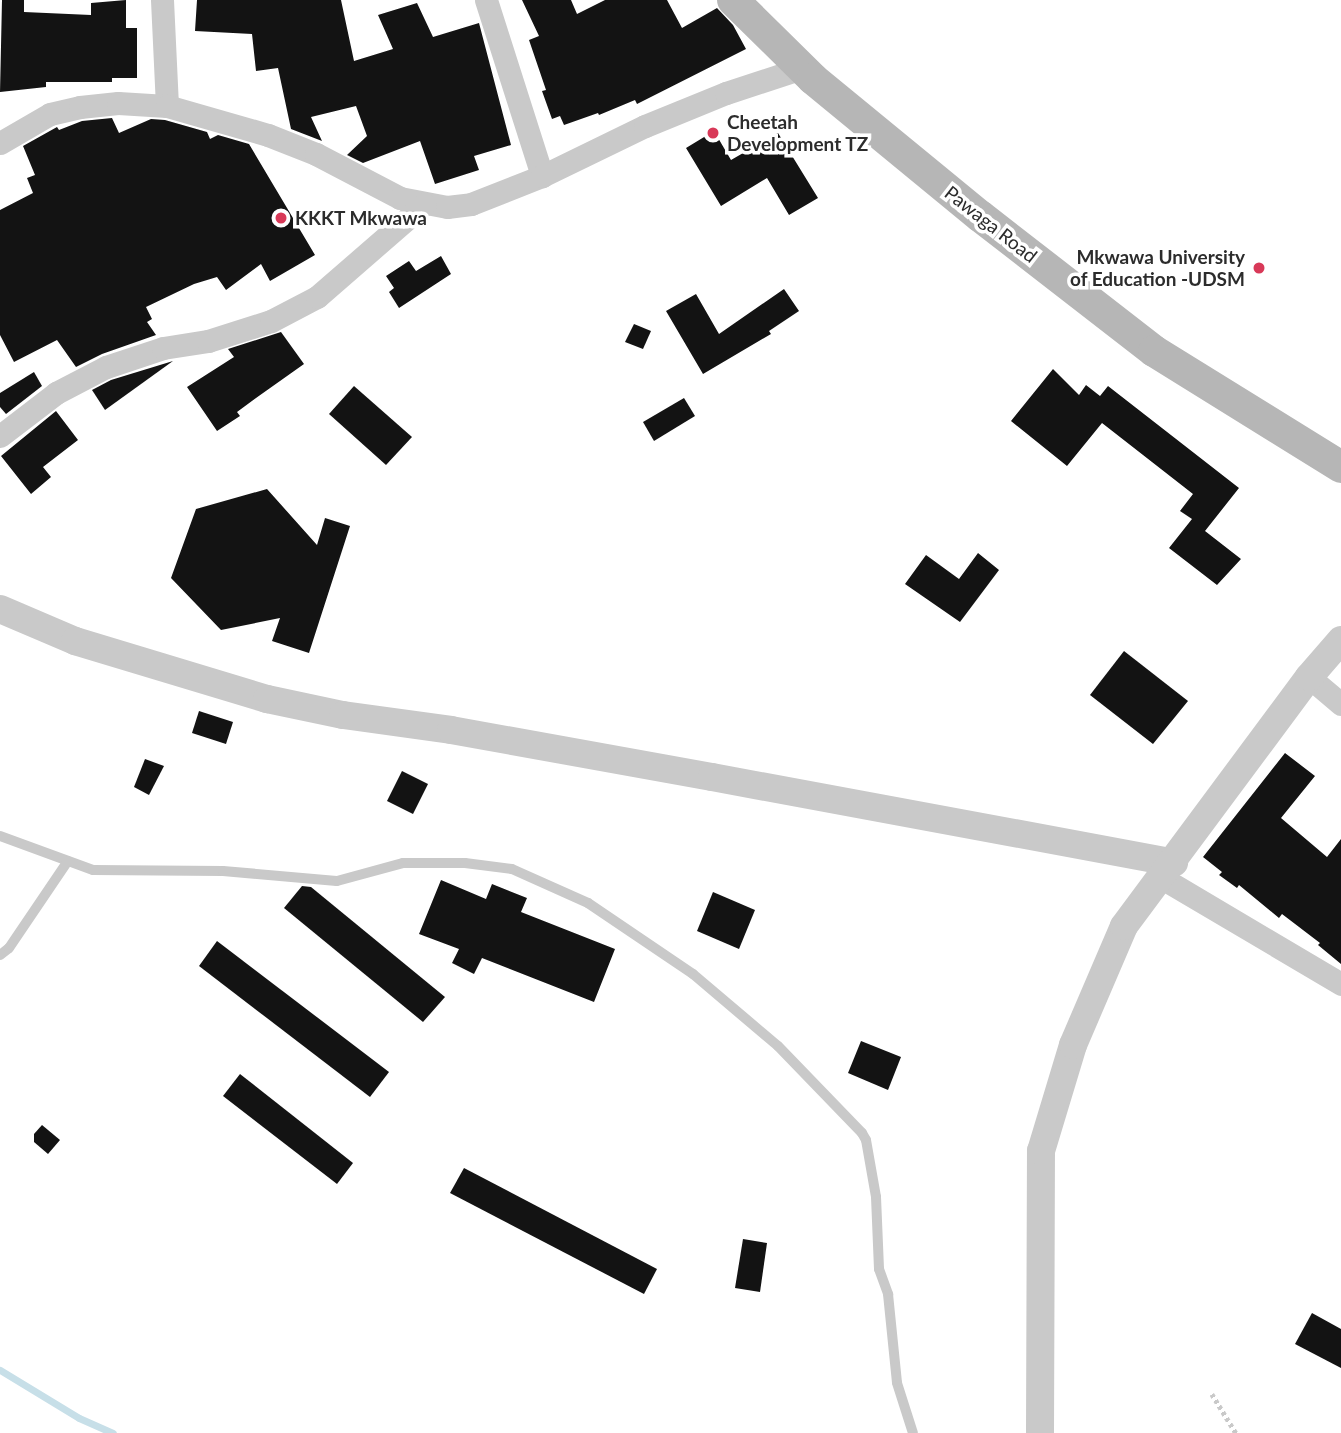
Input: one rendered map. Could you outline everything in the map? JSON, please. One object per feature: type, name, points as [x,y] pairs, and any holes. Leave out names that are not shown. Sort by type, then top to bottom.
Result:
[{"type":"main road","name":"Pawaga Road","points":[[733,0],[802,68],[980,216],[1154,351],[1341,467]]},
{"type":"street","points":[[162,0],[167,106]]},
{"type":"street","points":[[486,0],[542,176]]},
{"type":"street","points":[[0,143],[50,114],[80,107],[118,103],[167,106],[268,135],[316,154],[400,198],[447,207],[471,204],[542,176],[645,126],[726,93],[802,68]]},
{"type":"street","points":[[0,436],[56,393],[106,367],[163,348],[208,341],[271,321],[317,298],[424,204]]},
{"type":"street","points":[[0,609],[75,641],[214,685],[280,702],[712,777],[1168,871],[1341,984]]},
{"type":"street","points":[[1040,1433],[1041,1151],[1073,1045],[1124,926],[1168,871],[1309,677],[1341,640]]},
{"type":"street","points":[[1309,677],[1341,704]]},
{"type":"lane","points":[[0,836],[93,870],[223,871],[337,881],[403,863],[427,861],[512,869],[588,903],[693,974],[778,1046],[866,1140],[876,1197],[879,1269],[888,1294],[897,1383],[913,1433]]},
{"type":"lane","points":[[0,955],[9,948],[68,861]]},
{"type":"path","points":[[1212,1394],[1236,1433]]},
{"type":"building","points":[[2,0],[24,0],[24,12],[91,15],[91,3],[126,0],[126,28],[137,28],[137,78],[112,78],[112,82],[46,82],[46,87],[0,92]]},
{"type":"building","points":[[197,0],[341,0],[354,61],[393,49],[378,15],[417,3],[433,37],[479,23],[511,145],[474,156],[479,170],[435,184],[420,141],[363,163],[347,155],[367,136],[356,106],[311,117],[322,141],[291,129],[278,68],[256,71],[252,34],[195,31]]},
{"type":"building","points":[[522,0],[571,0],[577,14],[605,0],[667,0],[682,28],[717,8],[733,25],[746,49],[637,104],[635,100],[599,115],[598,113],[564,125],[560,116],[552,119],[542,91],[546,90],[529,40],[539,36]]},
{"type":"building","points":[[112,118],[119,133],[151,119],[165,120],[207,132],[210,139],[218,135],[249,144],[315,255],[270,281],[261,264],[226,290],[217,277],[194,284],[146,307],[152,319],[147,322],[156,335],[102,354],[76,367],[57,340],[14,362],[0,335],[0,210],[33,193],[27,178],[35,175],[23,146],[57,127],[59,130],[82,121]]},
{"type":"building","points":[[714,131],[731,160],[778,133],[818,198],[789,215],[767,178],[721,206],[686,148]]},
{"type":"building","points":[[441,256],[451,274],[399,308],[389,292],[394,288],[386,276],[409,261],[416,271]]},
{"type":"building","points":[[784,289],[799,311],[769,331],[771,334],[703,374],[666,311],[696,294],[719,334]]},
{"type":"building","points":[[634,324],[651,331],[643,349],[625,342]]},
{"type":"building","points":[[281,332],[304,364],[237,412],[240,416],[217,431],[187,387],[234,357],[228,349]]},
{"type":"building","points":[[173,361],[105,410],[92,390],[111,380]]},
{"type":"building","points":[[1053,369],[1079,395],[1086,385],[1100,396],[1108,386],[1239,488],[1205,531],[1241,559],[1217,585],[1169,548],[1192,519],[1180,511],[1193,494],[1102,423],[1067,466],[1011,421]]},
{"type":"building","points":[[34,372],[42,386],[6,414],[0,407],[0,393]]},
{"type":"building","points":[[354,386],[412,437],[386,465],[329,414]]},
{"type":"building","points":[[684,398],[695,416],[654,441],[643,422]]},
{"type":"building","points":[[56,411],[78,440],[43,467],[51,477],[31,494],[1,456]]},
{"type":"building","points":[[267,489],[317,545],[325,518],[350,526],[309,653],[272,641],[280,618],[221,630],[171,578],[196,509]]},
{"type":"building","points":[[978,553],[999,570],[960,622],[905,584],[926,555],[959,579]]},
{"type":"building","points":[[1124,651],[1188,701],[1153,744],[1090,695]]},
{"type":"building","points":[[199,711],[233,722],[226,744],[192,733]]},
{"type":"building","points":[[1285,753],[1315,776],[1281,818],[1327,857],[1341,839],[1341,964],[1318,945],[1320,943],[1282,914],[1279,918],[1239,885],[1237,888],[1219,875],[1222,872],[1203,857]]},
{"type":"building","points":[[145,759],[164,766],[149,795],[134,787]]},
{"type":"building","points":[[402,771],[428,784],[413,814],[387,801]]},
{"type":"building","points":[[441,880],[486,899],[492,884],[527,898],[521,912],[615,949],[594,1002],[482,958],[474,974],[452,963],[459,949],[419,934]]},
{"type":"building","points":[[302,886],[311,887],[445,997],[423,1022],[284,908]]},
{"type":"building","points":[[713,892],[755,910],[739,949],[697,931]]},
{"type":"building","points":[[217,941],[389,1072],[370,1097],[199,966]]},
{"type":"building","points":[[861,1041],[901,1057],[888,1090],[848,1073]]},
{"type":"building","points":[[240,1074],[353,1163],[337,1184],[223,1096]]},
{"type":"building","points":[[42,1125],[60,1140],[48,1154],[34,1142],[34,1134]]},
{"type":"building","points":[[464,1168],[657,1269],[644,1294],[450,1193]]},
{"type":"building","points":[[743,1239],[767,1243],[760,1292],[735,1288]]},
{"type":"building","points":[[1312,1313],[1341,1329],[1341,1368],[1295,1344]]},
{"type":"waterway","points":[[0,1370],[79,1418],[113,1433]]},
{"type":"place","name":"Cheetah Development TZ","points":[[713,133]]},
{"type":"place","name":"KKKT Mkwawa","points":[[281,218]]},
{"type":"place","name":"Mkwawa University of Education -UDSM","points":[[1259,268]]}]
